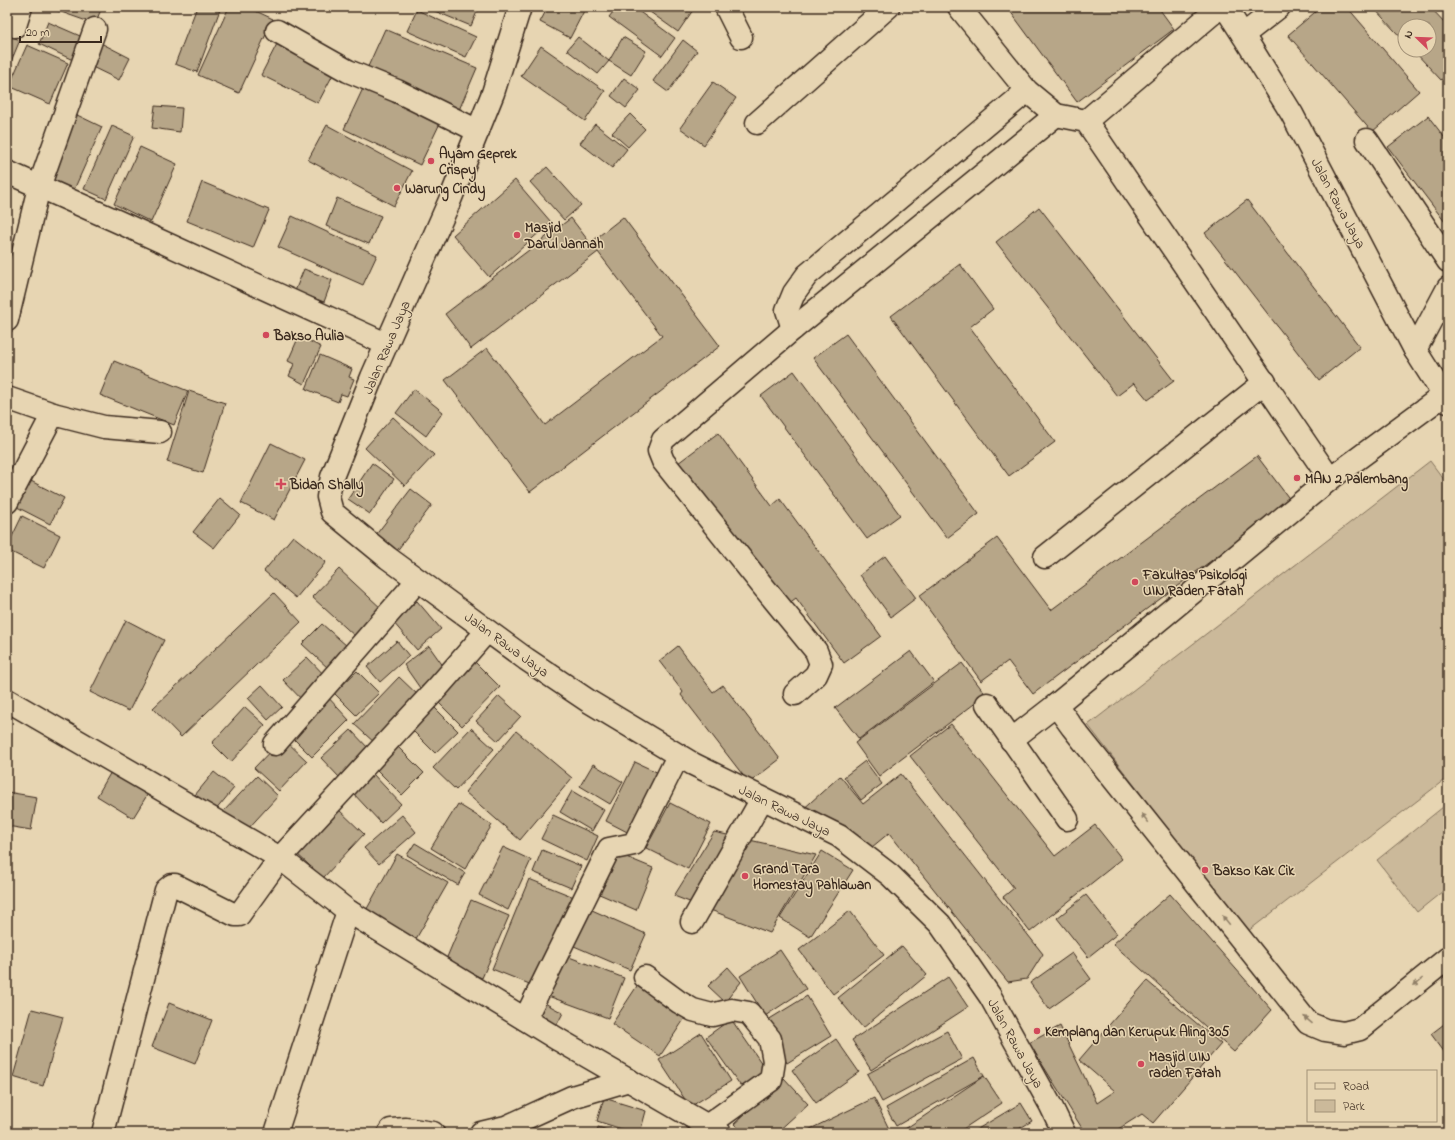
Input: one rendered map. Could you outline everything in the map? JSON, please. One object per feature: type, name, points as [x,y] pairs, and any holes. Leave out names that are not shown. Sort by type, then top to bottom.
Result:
[{"type":"street","name":"Jalan Rawa Jaya","points":[[520,7],[493,93],[478,131],[450,200],[386,344],[332,476],[328,496],[332,512],[388,558],[487,631],[590,702],[678,756],[839,836],[890,875],[940,924],[990,996],[1064,1133]]},
{"type":"street","points":[[726,7],[741,36]]},
{"type":"street","points":[[757,123],[888,7]]},
{"type":"street","points":[[960,7],[1027,91],[1056,115],[1086,121],[1330,479]]},
{"type":"street","points":[[1086,121],[1220,7]]},
{"type":"street","name":"Jalan Rawa Jaya","points":[[1225,7],[1292,114],[1415,350],[1446,397]]},
{"type":"street","points":[[1243,35],[1279,7]]},
{"type":"street","points":[[7,320],[39,187],[95,30]]},
{"type":"street","points":[[277,31],[348,71],[397,90],[478,131]]},
{"type":"street","points":[[793,329],[787,310],[794,293],[807,275],[1027,91]]},
{"type":"street","points":[[795,694],[816,675],[821,664],[816,651],[663,461],[659,451],[663,440],[793,329],[1056,115]]},
{"type":"street","points":[[1367,140],[1448,261]]},
{"type":"street","points":[[7,172],[386,344]]},
{"type":"street","points":[[1415,350],[1448,288]]},
{"type":"street","points":[[1045,557],[1264,382]]},
{"type":"street","points":[[1011,740],[1056,705],[1330,479],[1409,420],[1446,397]]},
{"type":"street","points":[[7,398],[53,414],[104,427],[160,432]]},
{"type":"street","points":[[7,502],[53,414]]},
{"type":"street","points":[[274,744],[418,580]]},
{"type":"street","points":[[103,1133],[166,890],[172,885],[175,885],[235,915],[238,915],[280,858],[438,687],[487,631]]},
{"type":"street","points":[[7,700],[280,858],[348,911],[525,1019],[713,1129],[771,1080],[774,1061],[770,1039],[749,1013],[732,1010],[712,1015],[693,1010],[679,1002],[645,977]]},
{"type":"street","points":[[987,704],[1067,820]]},
{"type":"street","points":[[1056,705],[1077,734],[1308,1023],[1325,1030],[1344,1033],[1360,1029],[1448,958]]},
{"type":"street","points":[[525,1019],[609,849],[634,844],[678,756]]},
{"type":"street","points":[[692,922],[762,799]]},
{"type":"street","points":[[276,1133],[348,911]]},
{"type":"street","points":[[481,1133],[506,1127],[572,1097],[629,1080]]},
{"type":"street","points":[[388,1133],[391,1130],[406,1129],[433,1133]]},
{"type":"green space","points":[[1430,461],[1448,485],[1448,777],[1247,932],[1088,725]]},
{"type":"green space","points":[[1448,803],[1448,887],[1417,912],[1377,860]]},
{"type":"building","points":[[47,7],[102,7],[95,24]]},
{"type":"building","points":[[197,7],[221,7],[197,72],[175,64]]},
{"type":"building","points":[[229,7],[247,7],[273,19],[239,93],[198,75]]},
{"type":"building","points":[[425,7],[479,7],[471,26]]},
{"type":"building","points":[[548,7],[586,7],[570,38],[540,22]]},
{"type":"building","points":[[617,7],[633,7],[675,38],[662,56],[609,17]]},
{"type":"building","points":[[643,7],[689,7],[693,10],[678,32]]},
{"type":"building","points":[[1007,7],[1158,7],[1174,29],[1077,102]]},
{"type":"building","points":[[1321,7],[1347,7],[1419,91],[1372,132],[1288,35]]},
{"type":"building","points":[[1373,7],[1430,7],[1448,26],[1448,73],[1441,80],[1420,58],[1437,58],[1437,18],[1397,18],[1397,33]]},
{"type":"building","points":[[417,10],[476,37],[466,57],[407,31]]},
{"type":"building","points":[[48,22],[87,39],[77,62],[39,44]]},
{"type":"building","points":[[385,29],[477,68],[459,110],[366,71]]},
{"type":"building","points":[[7,35],[20,40],[10,64],[7,62]]},
{"type":"building","points":[[578,37],[609,61],[598,74],[567,50]]},
{"type":"building","points":[[623,37],[646,51],[631,75],[609,61]]},
{"type":"building","points":[[280,38],[337,67],[318,103],[261,75]]},
{"type":"building","points":[[95,40],[130,58],[119,80],[84,63]]},
{"type":"building","points":[[683,40],[697,51],[668,92],[653,81]]},
{"type":"building","points":[[27,45],[68,63],[50,104],[9,86]]},
{"type":"building","points":[[541,46],[605,91],[585,121],[521,76]]},
{"type":"building","points":[[624,78],[640,90],[626,108],[611,96]]},
{"type":"building","points":[[366,82],[443,117],[420,165],[344,129]]},
{"type":"building","points":[[713,82],[736,98],[704,145],[680,128]]},
{"type":"building","points":[[155,106],[182,108],[180,132],[152,128]]},
{"type":"building","points":[[75,114],[102,127],[73,192],[46,179]]},
{"type":"building","points":[[630,114],[645,129],[628,147],[612,133]]},
{"type":"building","points":[[1428,116],[1448,142],[1448,226],[1388,147]]},
{"type":"building","points":[[595,124],[627,149],[612,168],[580,143]]},
{"type":"building","points":[[327,125],[412,171],[394,206],[308,160]]},
{"type":"building","points":[[112,126],[134,136],[106,199],[84,189]]},
{"type":"building","points":[[140,147],[177,164],[151,222],[114,204]]},
{"type":"building","points":[[547,167],[581,205],[564,220],[530,182]]},
{"type":"building","points":[[515,180],[551,222],[489,277],[453,235]]},
{"type":"building","points":[[202,182],[269,210],[253,248],[187,221]]},
{"type":"building","points":[[337,198],[381,216],[369,244],[326,226]]},
{"type":"building","points":[[1247,200],[1360,347],[1319,380],[1205,233]]},
{"type":"building","points":[[1039,207],[1174,381],[1148,400],[1134,383],[1117,396],[996,242]]},
{"type":"building","points":[[292,216],[377,255],[363,285],[278,247]]},
{"type":"building","points":[[623,217],[720,346],[530,492],[445,380],[487,348],[545,425],[662,336],[598,252],[471,349],[445,314],[571,218],[590,243]]},
{"type":"building","points":[[960,264],[993,309],[970,327],[1055,442],[1009,476],[891,316]]},
{"type":"building","points":[[304,269],[332,280],[324,302],[295,291]]},
{"type":"building","points":[[846,334],[979,514],[947,538],[813,358]]},
{"type":"building","points":[[299,336],[321,347],[304,384],[289,376],[294,364],[288,361]]},
{"type":"building","points":[[320,355],[352,369],[349,377],[354,379],[347,396],[341,394],[338,402],[306,389]]},
{"type":"building","points":[[114,361],[188,391],[174,425],[100,395]]},
{"type":"building","points":[[794,371],[900,515],[867,539],[761,396]]},
{"type":"building","points":[[414,389],[443,412],[426,436],[396,413]]},
{"type":"building","points":[[189,391],[225,403],[203,473],[167,462]]},
{"type":"building","points":[[393,417],[434,455],[405,486],[365,448]]},
{"type":"building","points":[[718,433],[772,506],[780,499],[881,636],[844,663],[796,598],[784,607],[678,463]]},
{"type":"building","points":[[271,443],[305,460],[274,520],[241,503]]},
{"type":"building","points":[[1257,456],[1291,501],[1033,694],[1008,661],[981,681],[919,596],[997,538],[1051,610]]},
{"type":"building","points":[[372,463],[394,479],[370,514],[348,499]]},
{"type":"building","points":[[29,480],[64,498],[50,524],[15,506]]},
{"type":"building","points":[[411,489],[432,505],[396,552],[375,536]]},
{"type":"building","points":[[220,498],[240,515],[214,548],[193,532]]},
{"type":"building","points":[[22,516],[60,535],[44,568],[7,550],[7,547]]},
{"type":"building","points":[[293,536],[326,562],[296,598],[264,571]]},
{"type":"building","points":[[885,556],[916,598],[891,617],[860,575]]},
{"type":"building","points":[[339,569],[383,610],[357,638],[312,597]]},
{"type":"building","points":[[274,593],[301,622],[181,737],[153,708]]},
{"type":"building","points":[[417,601],[441,629],[417,650],[393,622]]},
{"type":"building","points":[[126,620],[164,640],[129,711],[90,692]]},
{"type":"building","points":[[322,624],[347,646],[328,668],[302,644]]},
{"type":"building","points":[[397,641],[409,656],[380,682],[367,667]]},
{"type":"building","points":[[429,646],[446,670],[420,688],[404,665]]},
{"type":"building","points":[[678,646],[713,692],[723,685],[780,759],[749,783],[681,695],[683,692],[659,661]]},
{"type":"building","points":[[911,651],[934,682],[859,739],[835,708]]},
{"type":"building","points":[[307,657],[329,680],[305,703],[283,680]]},
{"type":"building","points":[[473,660],[500,687],[462,726],[435,699]]},
{"type":"building","points":[[962,663],[986,695],[879,776],[855,743]]},
{"type":"building","points":[[357,671],[379,693],[356,715],[334,693]]},
{"type":"building","points":[[399,677],[420,697],[376,744],[354,724]]},
{"type":"building","points":[[262,685],[282,707],[268,720],[248,698]]},
{"type":"building","points":[[326,695],[349,720],[312,757],[288,733]]},
{"type":"building","points":[[499,696],[521,716],[498,741],[476,721]]},
{"type":"building","points":[[431,704],[458,731],[435,753],[409,727]]},
{"type":"building","points":[[245,707],[265,725],[231,762],[212,743]]},
{"type":"building","points":[[951,724],[1055,856],[1095,825],[1122,859],[1030,932],[1003,897],[1014,888],[910,756]]},
{"type":"building","points":[[471,728],[494,749],[456,790],[433,768]]},
{"type":"building","points":[[351,730],[370,750],[340,778],[321,758]]},
{"type":"building","points":[[516,731],[572,778],[520,840],[465,792]]},
{"type":"building","points":[[283,738],[307,761],[279,791],[254,768]]},
{"type":"building","points":[[397,746],[424,773],[402,795],[375,768]]},
{"type":"building","points":[[865,761],[882,784],[861,800],[844,777]]},
{"type":"building","points":[[635,762],[663,775],[633,835],[606,821]]},
{"type":"building","points":[[593,764],[623,782],[610,804],[580,786]]},
{"type":"building","points":[[112,770],[149,792],[133,818],[97,796]]},
{"type":"building","points":[[214,772],[234,788],[215,811],[195,795]]},
{"type":"building","points":[[372,773],[401,804],[381,823],[352,792]]},
{"type":"building","points":[[901,774],[1043,954],[1027,979],[1008,982],[889,833],[866,852],[801,811],[840,776],[863,804]]},
{"type":"building","points":[[257,776],[278,796],[245,832],[223,812]]},
{"type":"building","points":[[572,791],[604,810],[592,831],[560,812]]},
{"type":"building","points":[[7,792],[37,797],[31,830],[7,826]]},
{"type":"building","points":[[670,803],[711,824],[688,869],[646,848]]},
{"type":"building","points":[[458,804],[492,825],[465,869],[431,848]]},
{"type":"building","points":[[337,808],[364,834],[323,878],[296,853]]},
{"type":"building","points":[[402,815],[416,832],[379,864],[364,848]]},
{"type":"building","points":[[553,815],[598,836],[587,861],[541,839]]},
{"type":"building","name":"Grand Tara Homestay Pahlawan","points":[[714,832],[816,855],[770,933],[674,896]]},
{"type":"building","points":[[415,843],[465,873],[458,885],[407,855]]},
{"type":"building","points":[[503,847],[531,860],[508,910],[479,895]]},
{"type":"building","points":[[542,850],[581,866],[571,888],[533,872]]},
{"type":"building","points":[[822,851],[853,870],[810,937],[780,918]]},
{"type":"building","points":[[614,852],[653,868],[636,910],[597,893]]},
{"type":"building","points":[[397,854],[448,883],[413,944],[363,916]]},
{"type":"building","points":[[529,879],[574,897],[537,987],[492,969]]},
{"type":"building","points":[[1170,894],[1272,1010],[1234,1052],[1113,944]]},
{"type":"building","points":[[1086,895],[1117,934],[1088,957],[1057,918]]},
{"type":"building","points":[[471,900],[509,916],[482,978],[445,962]]},
{"type":"building","points":[[583,906],[646,934],[630,970],[567,943]]},
{"type":"building","points":[[850,911],[884,955],[833,994],[799,950]]},
{"type":"building","points":[[902,946],[927,975],[863,1028],[838,998]]},
{"type":"building","points":[[780,950],[806,989],[765,1016],[740,976]]},
{"type":"building","points":[[1072,953],[1091,979],[1049,1009],[1030,983]]},
{"type":"building","points":[[564,955],[624,978],[608,1018],[548,996]]},
{"type":"building","points":[[728,967],[741,982],[725,1002],[708,986]]},
{"type":"building","points":[[948,977],[968,1007],[871,1070],[852,1040]]},
{"type":"building","points":[[1147,981],[1221,1044],[1153,1123],[1142,1114],[1112,1133],[1085,1133],[1029,1043],[1060,1026],[1097,1103],[1115,1091],[1079,1060]]},
{"type":"building","points":[[637,986],[685,1018],[660,1056],[612,1024]]},
{"type":"building","points":[[807,996],[831,1036],[787,1063],[763,1023]]},
{"type":"building","points":[[541,1001],[563,1013],[554,1030],[531,1019]]},
{"type":"building","points":[[169,1003],[212,1020],[195,1064],[152,1047]]},
{"type":"building","points":[[32,1009],[63,1017],[43,1086],[13,1077]]},
{"type":"building","points":[[731,1019],[769,1074],[745,1092],[706,1037]]},
{"type":"building","points":[[1448,1021],[1448,1057],[1431,1034]]},
{"type":"building","points":[[947,1031],[962,1059],[882,1102],[867,1074]]},
{"type":"building","points":[[701,1033],[731,1081],[690,1107],[659,1060]]},
{"type":"building","points":[[836,1039],[859,1072],[816,1103],[792,1070]]},
{"type":"building","points":[[974,1058],[984,1076],[896,1126],[886,1108]]},
{"type":"building","points":[[984,1076],[1002,1103],[957,1133],[904,1133],[902,1131]]},
{"type":"building","points":[[784,1078],[808,1104],[776,1133],[743,1133],[734,1124]]},
{"type":"building","points":[[604,1098],[646,1111],[640,1133],[634,1133],[597,1121]]},
{"type":"building","points":[[874,1098],[891,1133],[802,1133]]},
{"type":"building","points":[[1021,1103],[1032,1121],[1012,1133],[971,1133]]},
{"type":"building","points":[[598,1127],[617,1133],[597,1133]]},
{"type":"place","name":"Ayam Geprek Crispy","points":[[431,161]]},
{"type":"place","name":"Warung Cindy","points":[[397,188]]},
{"type":"place","name":"Masjid Darul Jannah","points":[[517,235]]},
{"type":"place","name":"Bakso Aulia","points":[[266,335]]},
{"type":"place","name":"MAN 2 Palembang","points":[[1297,478]]},
{"type":"place","name":"Bidan Shally","points":[[281,484]]},
{"type":"place","name":"Fakultas Psikologi UIN Raden Fatah","points":[[1135,582]]},
{"type":"place","name":"Bakso Kak Cik","points":[[1205,870]]},
{"type":"place","name":"Grand Tara Homestay Pahlawan","points":[[745,876]]},
{"type":"place","name":"Kemplang dan Kerupuk Aling 305","points":[[1037,1031]]},
{"type":"place","name":"Masjid UIN raden Fatah","points":[[1141,1064]]}]
